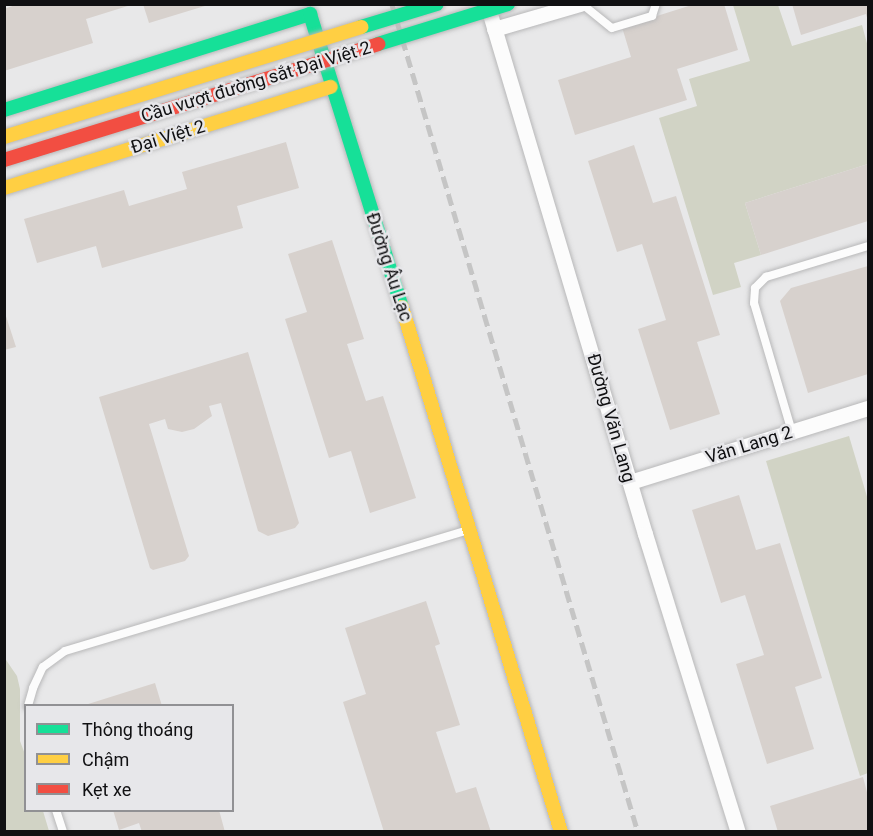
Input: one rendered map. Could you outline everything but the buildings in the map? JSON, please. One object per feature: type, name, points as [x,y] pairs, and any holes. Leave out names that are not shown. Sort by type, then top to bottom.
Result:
[{"type":"street","name":"Cầu vượt đường sắt Đại Việt 2","points":[[4,136],[437,4]]},
{"type":"street","name":"Đường Văn Lang","points":[[487,4],[630,482],[738,831]]},
{"type":"street","name":"Cầu vượt đường sắt Đại Việt 2","points":[[4,160],[508,4]]},
{"type":"street","points":[[494,29],[581,4]]},
{"type":"street","points":[[4,110],[309,9]]},
{"type":"street","name":"Đường Âu Lạc","points":[[309,9],[331,87],[421,365],[561,831]]},
{"type":"street","name":"Đại Việt 2","points":[[4,188],[331,87]]},
{"type":"street","name":"Văn Lang 2","points":[[630,482],[868,408]]},
{"type":"lane","points":[[581,4],[612,27],[652,16],[656,4]]},
{"type":"lane","points":[[792,432],[754,303],[755,288],[766,277],[868,246]]},
{"type":"lane","points":[[28,704],[43,667],[65,651],[470,530]]},
{"type":"lane","points":[[57,812],[63,831]]},
{"type":"shaded area","points":[[733,5],[778,5],[792,46],[862,25],[868,47],[868,164],[745,203],[761,255],[734,263],[741,287],[713,295],[659,118],[697,106],[689,79],[750,61]]},
{"type":"shaded area","points":[[849,436],[868,500],[868,773],[860,776],[766,461]]},
{"type":"shaded area","points":[[4,657],[17,676],[20,689],[20,741],[24,752],[24,812],[43,812],[49,831],[5,831]]},
{"type":"railway","points":[[392,4],[638,832]]},
{"type":"traffic: fast","points":[[361,27],[437,4]]},
{"type":"traffic: fast","points":[[378,44],[508,4]]},
{"type":"traffic: fast","points":[[4,110],[310,14],[402,307]]},
{"type":"traffic: slow","points":[[4,137],[361,27]]},
{"type":"traffic: slow","points":[[4,188],[331,87]]},
{"type":"traffic: slow","points":[[402,307],[561,832]]},
{"type":"traffic: jam","points":[[4,160],[378,44]]}]
